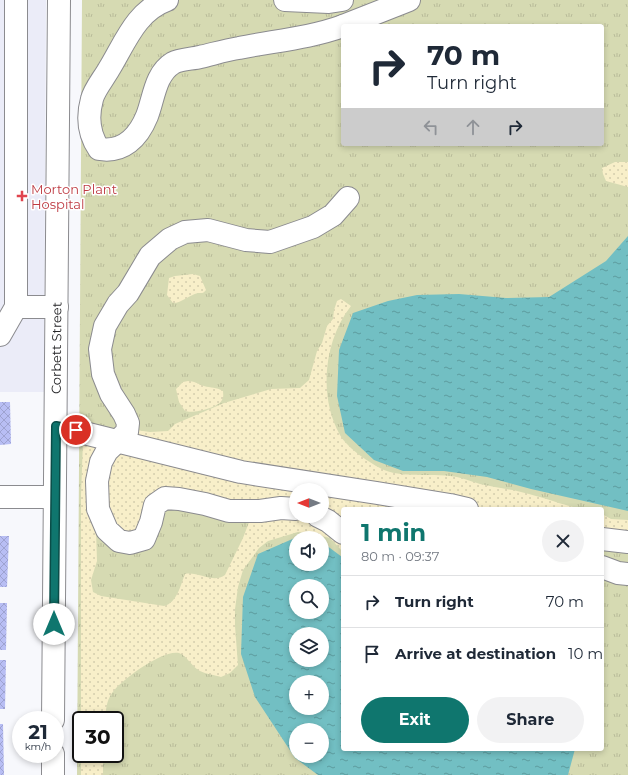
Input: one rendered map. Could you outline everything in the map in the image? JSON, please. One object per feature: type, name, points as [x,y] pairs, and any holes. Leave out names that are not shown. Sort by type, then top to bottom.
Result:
[{"type":"street","points":[[0,335],[16,307],[16,0]]},
{"type":"street","name":"Corbett Street","points":[[53,711],[59,0]]},
{"type":"street","points":[[167,0],[149,8],[136,23],[92,98],[90,131],[99,148],[110,150],[121,148],[134,138],[147,117],[155,89],[163,72],[174,62],[237,48],[326,32],[341,27]]},
{"type":"street","points":[[286,0],[329,2],[342,0]]},
{"type":"street","points":[[348,24],[409,0]]},
{"type":"street","points":[[289,509],[281,508],[260,511],[229,511],[198,503],[165,498],[155,505],[151,522],[144,539],[130,543],[119,541],[107,530],[98,509],[97,481],[101,462],[107,451],[127,432],[128,423],[111,394],[102,374],[100,349],[105,326],[118,304],[128,293],[150,256],[170,239],[185,232],[208,230],[246,240],[270,242],[313,227],[333,215],[348,198]]},
{"type":"street","points":[[16,307],[57,307]]},
{"type":"street","points":[[56,426],[241,472],[456,507]]},
{"type":"street","points":[[0,497],[54,497]]},
{"type":"street","points":[[329,522],[341,531]]},
{"type":"street","points":[[604,539],[628,542]]},
{"type":"street","points":[[604,568],[618,573],[628,574]]},
{"type":"street","points":[[52,775],[53,763]]},
{"type":"shaded area","name":"Morton Plant Hospital","points":[[0,0],[46,0],[44,392],[0,392]]},
{"type":"green space","points":[[82,0],[628,0],[628,775],[77,775],[77,763],[124,763],[124,711],[77,711]]},
{"type":"sand","points":[[615,162],[628,162],[628,187],[606,181],[602,168]]},
{"type":"sand","points":[[193,274],[200,276],[206,290],[203,293],[195,294],[179,302],[173,303],[167,295],[169,278]]},
{"type":"sand","points":[[341,299],[351,306],[335,335],[330,351],[327,369],[329,403],[333,420],[340,435],[348,445],[360,455],[384,470],[400,474],[458,477],[480,484],[529,494],[573,507],[341,507],[341,525],[329,516],[329,483],[289,483],[289,504],[272,505],[172,494],[139,536],[125,539],[101,507],[109,455],[136,430],[150,432],[168,431],[175,424],[224,403],[271,389],[300,388],[309,380],[317,351],[322,343],[327,326],[333,319],[337,301]]},
{"type":"sand","points":[[188,381],[223,391],[223,399],[216,406],[205,410],[194,412],[185,411],[179,402],[176,389],[183,382]]},
{"type":"sand","points":[[83,441],[104,448],[96,530],[97,561],[91,580],[93,592],[101,596],[164,606],[175,597],[185,574],[195,574],[210,578],[225,575],[243,538],[251,517],[289,516],[289,523],[323,523],[341,535],[341,550],[329,538],[329,531],[289,531],[289,535],[268,541],[259,548],[243,570],[238,587],[235,609],[235,626],[238,665],[230,673],[221,677],[202,672],[182,654],[172,653],[153,660],[124,681],[112,693],[106,711],[81,711],[81,495]]},
{"type":"sand","points":[[604,515],[611,519],[628,520],[628,534],[604,535]]},
{"type":"sand","points":[[81,763],[103,763],[103,775],[81,775]]},
{"type":"water","points":[[628,236],[628,511],[531,489],[487,477],[444,471],[403,471],[374,460],[345,433],[337,396],[339,350],[353,313],[388,301],[417,295],[459,294],[506,298],[549,297],[606,261]]},
{"type":"water","points":[[289,540],[289,571],[329,571],[329,547],[341,556],[341,751],[574,751],[568,775],[318,775],[302,763],[329,763],[329,723],[289,723],[289,749],[255,697],[241,654],[243,597],[258,554]]},
{"type":"building","points":[[0,402],[10,402],[11,444],[0,445]]},
{"type":"building","points":[[0,536],[9,536],[7,587],[0,587]]},
{"type":"building","points":[[0,603],[7,603],[6,650],[0,650]]},
{"type":"building","points":[[0,660],[6,660],[5,709],[0,709]]},
{"type":"building","points":[[0,724],[3,724],[4,775],[0,775]]},
{"type":"place","name":"Morton Plant Hospital","points":[[22,196]]},
{"type":"route","points":[[54,624],[54,497],[56,426],[76,430]]}]
